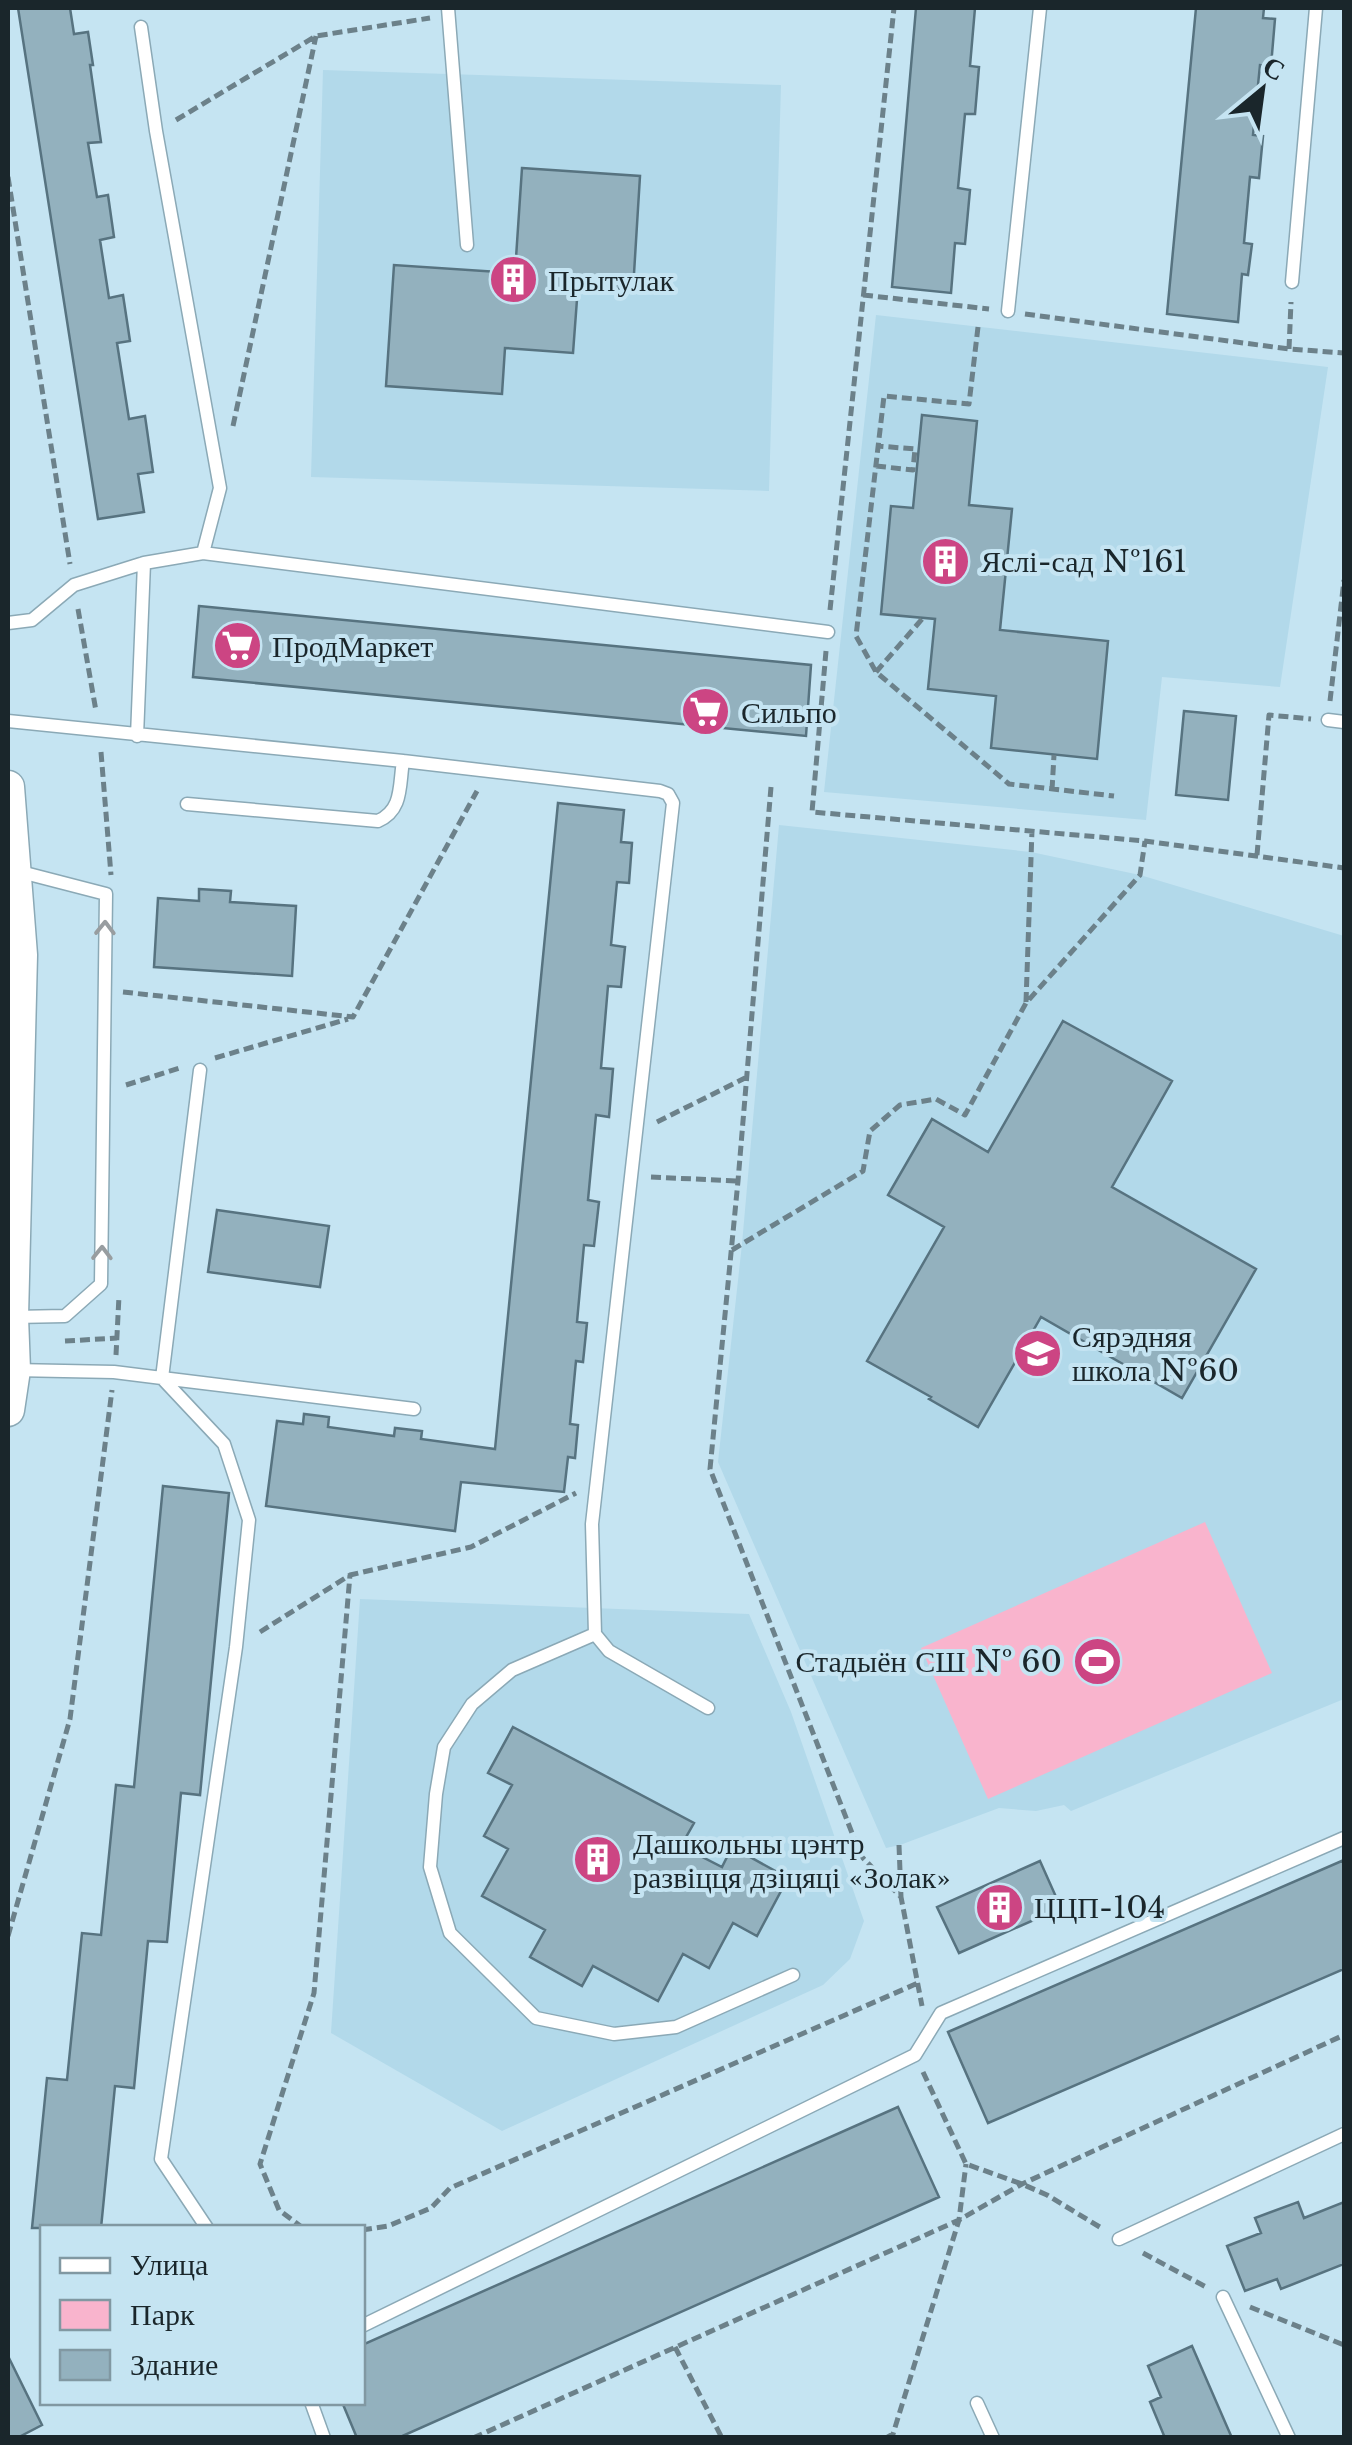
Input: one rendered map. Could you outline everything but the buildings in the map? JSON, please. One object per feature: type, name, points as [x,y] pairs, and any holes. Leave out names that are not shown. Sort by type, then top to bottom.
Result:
[{"type":"street","points":[[8,787],[21,955],[14,1370],[8,1410]]},
{"type":"lane","points":[[1008,311],[1040,8]]},
{"type":"lane","points":[[1292,282],[1316,8]]},
{"type":"lane","points":[[449,12],[467,244]]},
{"type":"lane","points":[[141,27],[220,488],[203,554]]},
{"type":"lane","points":[[8,623],[32,620],[74,585],[144,563],[203,554],[828,632]]},
{"type":"lane","points":[[137,736],[144,563]]},
{"type":"lane","points":[[1328,720],[1344,722]]},
{"type":"lane","points":[[8,721],[403,761],[668,794],[673,803],[592,1524],[594,1634],[609,1651],[708,1708]]},
{"type":"lane","points":[[187,804],[378,822],[391,816],[397,804],[403,761]]},
{"type":"lane","points":[[12,1317],[65,1316],[101,1284],[106,894],[16,871]]},
{"type":"lane","points":[[162,1378],[201,1066]]},
{"type":"lane","points":[[14,1370],[114,1372],[414,1409]]},
{"type":"lane","points":[[162,1378],[224,1444],[249,1520],[236,1647],[161,2159],[205,2225]]},
{"type":"lane","points":[[594,1634],[512,1670],[472,1704],[444,1747],[430,1867],[450,1932],[536,2018],[614,2034],[676,2027],[793,1975]]},
{"type":"lane","points":[[365,2325],[915,2056],[942,2013],[1344,1838]]},
{"type":"lane","points":[[1119,2238],[1344,2134]]},
{"type":"lane","points":[[1224,2296],[1289,2438]]},
{"type":"lane","points":[[977,2403],[993,2438]]},
{"type":"lane","points":[[312,2405],[324,2438]]},
{"type":"path","points":[[894,8],[812,812],[1145,841],[1344,868]]},
{"type":"path","points":[[156,132],[316,36],[449,12]]},
{"type":"path","points":[[232,431],[316,36]]},
{"type":"path","points":[[1288,349],[1292,282]]},
{"type":"path","points":[[863,295],[1344,354]]},
{"type":"path","points":[[978,327],[969,404],[884,396],[856,636],[876,672],[1009,784],[1114,796]]},
{"type":"path","points":[[876,466],[913,470],[915,449],[878,446]]},
{"type":"path","points":[[1257,855],[1269,715],[1328,720],[1344,580]]},
{"type":"path","points":[[876,672],[924,618]]},
{"type":"path","points":[[1052,790],[1054,755]]},
{"type":"path","points":[[201,1066],[353,1017],[488,771]]},
{"type":"path","points":[[771,787],[710,1469],[862,1856],[901,1897]]},
{"type":"path","points":[[1026,1004],[1032,830]]},
{"type":"path","points":[[732,1250],[863,1171],[870,1130],[900,1105],[936,1099],[965,1116],[1026,1004],[1140,876],[1145,841]]},
{"type":"path","points":[[120,992],[353,1017]]},
{"type":"path","points":[[126,1085],[182,1068]]},
{"type":"path","points":[[636,1132],[746,1078]]},
{"type":"path","points":[[631,1176],[738,1182]]},
{"type":"path","points":[[66,1341],[117,1338]]},
{"type":"path","points":[[236,1647],[350,1575],[472,1547],[596,1482]]},
{"type":"path","points":[[299,2225],[279,2210],[260,2164],[314,1993],[350,1575]]},
{"type":"path","points":[[900,1845],[901,1897],[928,2034]]},
{"type":"path","points":[[365,2230],[388,2226],[430,2208],[450,2188],[918,1983]]},
{"type":"path","points":[[473,2438],[959,2220],[1022,2184],[1344,2035]]},
{"type":"path","points":[[890,2436],[959,2220],[966,2164]]},
{"type":"path","points":[[675,2347],[722,2438]]},
{"type":"shaded area","points":[[323,70],[781,85],[769,491],[311,477]]},
{"type":"shaded area","points":[[876,315],[1328,367],[1280,687],[1162,677],[1146,820],[824,792]]},
{"type":"shaded area","name":"Сярэдняя школа №60","points":[[779,825],[1031,852],[1140,875],[1344,936],[1344,1699],[1071,1811],[1064,1805],[1036,1811],[999,1808],[886,1848],[718,1462],[742,1244]]},
{"type":"shaded area","points":[[360,1599],[749,1614],[791,1712],[864,1921],[850,1959],[823,1985],[502,2131],[331,2033]]},
{"type":"green space","name":"Стадыён СШ № 60","points":[[1205,1522],[1272,1673],[988,1799],[921,1648]]},
{"type":"place","name":"Прытулак","points":[[513,280]]},
{"type":"place","name":"Яслі-сад №161","points":[[946,561]]},
{"type":"place","name":"ПродМаркет","points":[[237,646]]},
{"type":"place","name":"Сильпо","points":[[706,712]]},
{"type":"place","name":"Сярэдняя школа №60","points":[[1037,1353]]},
{"type":"place","name":"Стадыён СШ № 60","points":[[1097,1661]]},
{"type":"place","name":"Дашкольны цэнтр развіцця дзіцяці «Золак»","points":[[598,1860]]},
{"type":"place","name":"ЦЦП-104","points":[[999,1907]]}]
